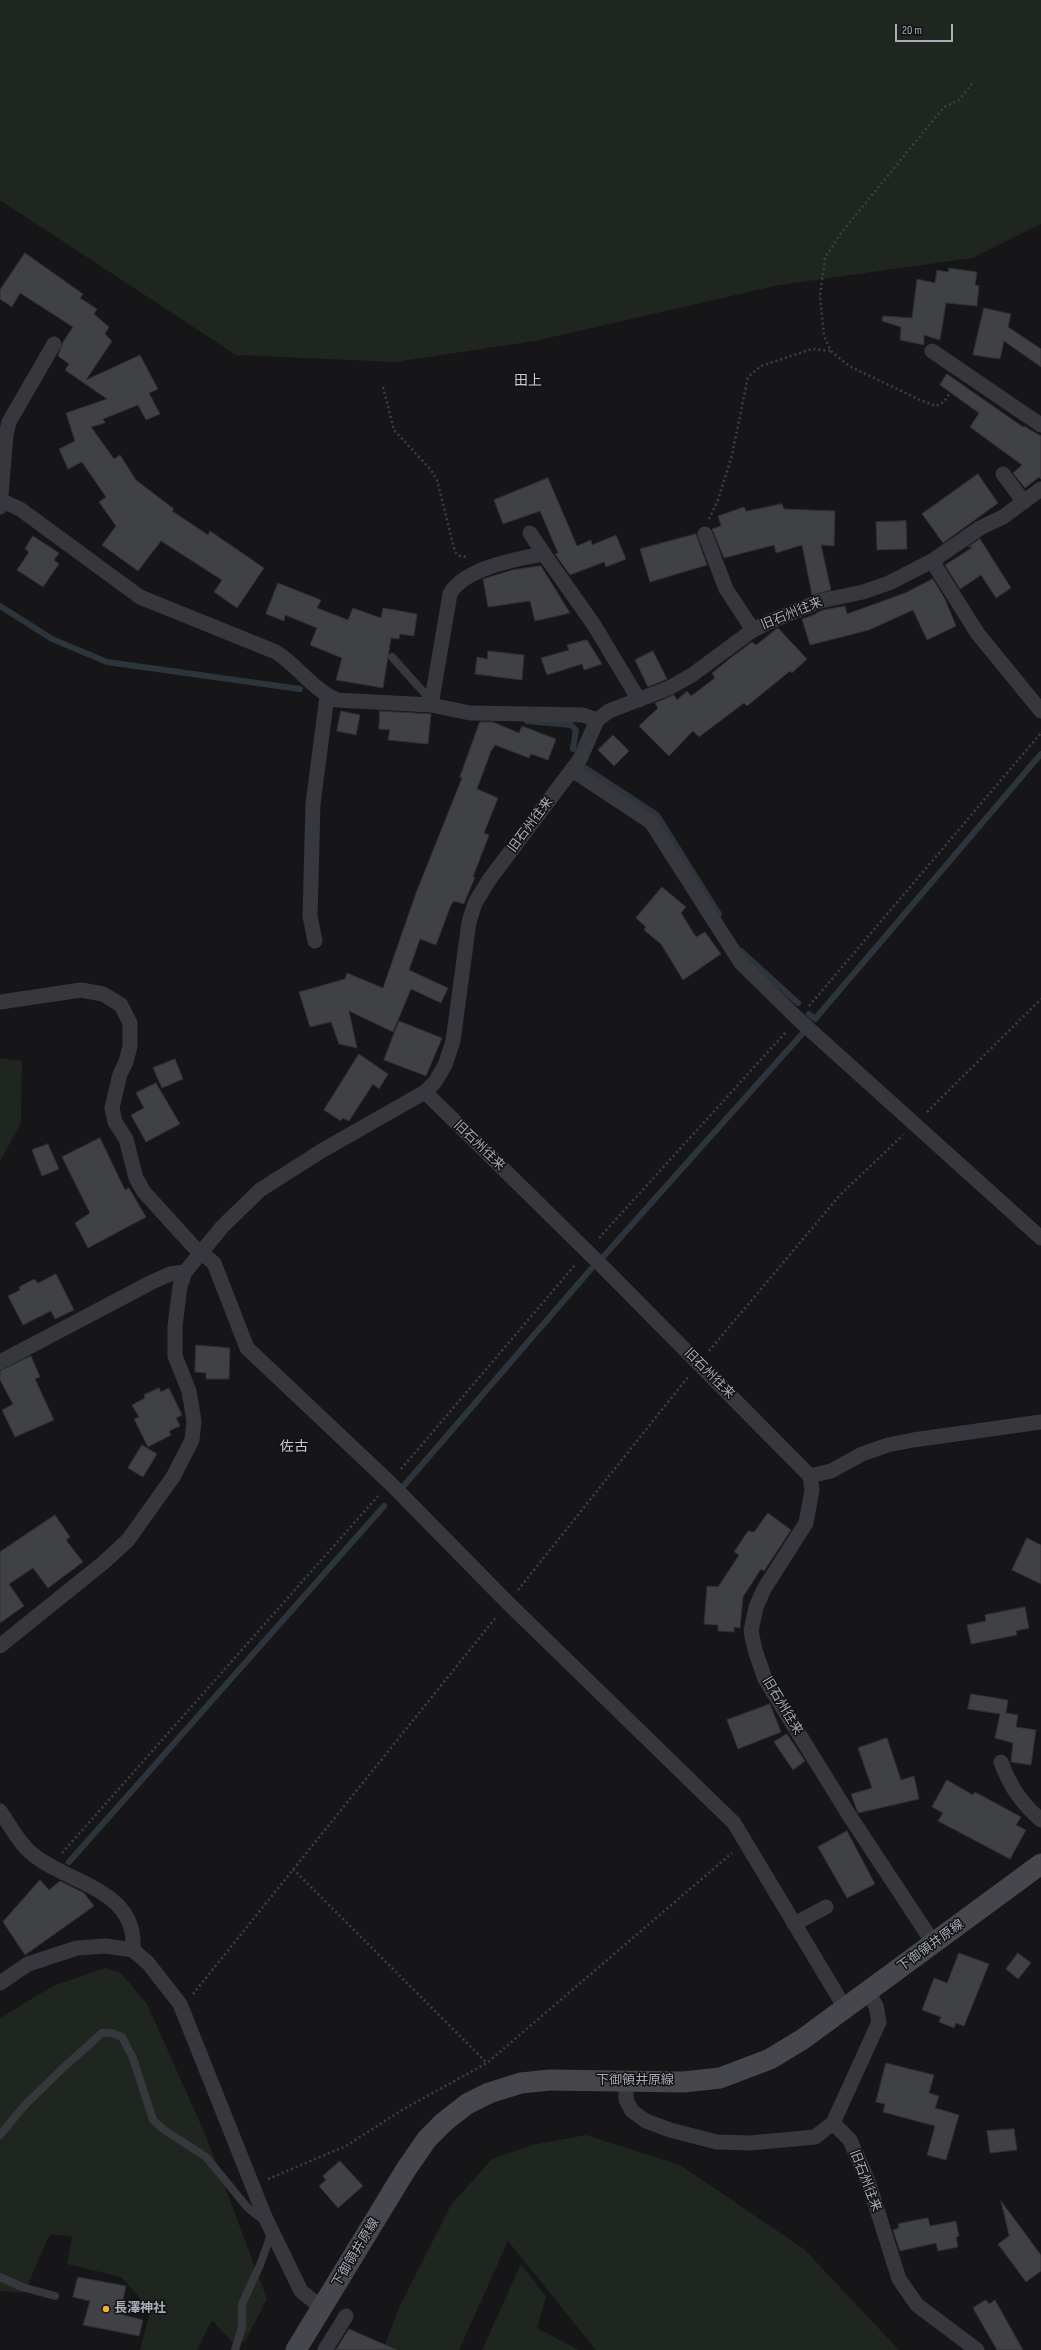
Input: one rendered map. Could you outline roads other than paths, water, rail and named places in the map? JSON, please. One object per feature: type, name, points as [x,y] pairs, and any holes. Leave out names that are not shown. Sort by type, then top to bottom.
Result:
[{"type":"main road","name":"下御領井原線","points":[[296,2350],[323,2308],[405,2171],[427,2138],[461,2108],[489,2093],[521,2083],[550,2080],[684,2082],[720,2078],[747,2069],[770,2059],[803,2039],[1041,1864]]},
{"type":"street","points":[[54,344],[9,422],[6,435],[0,502],[20,509],[140,597],[276,652],[286,658],[327,696],[337,700],[431,705],[470,713],[583,715],[597,720]]},
{"type":"street","points":[[932,351],[1041,425]]},
{"type":"street","points":[[1004,474],[1024,502]]},
{"type":"street","name":"旧石州往来","points":[[934,1944],[849,1815],[765,1679],[754,1650],[752,1631],[756,1607],[764,1589],[806,1523],[812,1490],[810,1476],[587,1251],[425,1092],[435,1082],[446,1065],[454,1041],[468,922],[475,903],[489,880],[580,759],[597,720],[609,711],[639,700],[692,676],[753,630],[769,622],[820,601],[863,592],[889,583],[932,561],[980,528],[1003,517],[1041,489]]},
{"type":"street","points":[[530,532],[594,625],[639,700]]},
{"type":"street","points":[[705,534],[726,588],[753,630]]},
{"type":"street","points":[[431,705],[450,594],[454,587],[466,578],[495,565],[544,554]]},
{"type":"street","points":[[932,561],[978,634],[1041,711]]},
{"type":"street","points":[[314,941],[310,916],[313,804],[327,696]]},
{"type":"street","points":[[572,770],[651,822],[741,963],[798,1019],[1041,1238]]},
{"type":"street","points":[[0,1002],[81,990],[103,994],[121,1005],[130,1023],[130,1046],[126,1062],[120,1074],[112,1108],[115,1122],[126,1139],[136,1178],[144,1192],[193,1246],[214,1263],[247,1348],[390,1483],[508,1604],[734,1823],[845,2008]]},
{"type":"street","points":[[0,1646],[103,1563],[128,1540],[173,1477],[192,1440],[194,1421],[189,1391],[175,1356],[175,1326],[180,1286],[185,1272],[222,1227],[260,1190],[323,1150],[425,1092]]},
{"type":"street","points":[[0,1362],[152,1282],[170,1274],[185,1272]]},
{"type":"street","points":[[810,1476],[831,1471],[862,1454],[888,1445],[913,1440],[1041,1422]]},
{"type":"street","points":[[1000,1762],[1009,1784],[1021,1802],[1041,1820]]},
{"type":"street","points":[[0,1811],[32,1854],[110,1897],[128,1918],[134,1938],[133,1950]]},
{"type":"street","points":[[794,1924],[826,1907]]},
{"type":"street","points":[[0,1983],[28,1964],[77,1948],[106,1946],[133,1950],[148,1963],[180,2004],[265,2217],[302,2291],[323,2308]]},
{"type":"street","points":[[626,2082],[626,2100],[632,2111],[646,2121],[670,2130],[717,2142],[758,2142],[815,2137],[833,2123],[879,2022],[876,2006],[868,1992]]},
{"type":"street","name":"旧石州往来","points":[[833,2123],[850,2140],[868,2181],[898,2279],[917,2305],[977,2350]]},
{"type":"street","points":[[326,2350],[346,2316]]},
{"type":"lane","points":[[392,657],[428,697],[431,705]]},
{"type":"lane","points":[[0,2135],[24,2106],[64,2066],[102,2033],[112,2033],[122,2037],[133,2058],[153,2120],[163,2129],[206,2157],[247,2207],[259,2216],[265,2217]]},
{"type":"lane","points":[[235,2350],[242,2327],[242,2304],[260,2265],[272,2231]]},
{"type":"lane","points":[[0,2277],[22,2287],[54,2296]]},
{"type":"waterway","points":[[0,606],[52,639],[107,662],[300,689]]},
{"type":"waterway","points":[[527,721],[571,725],[576,730],[573,749]]},
{"type":"waterway","points":[[809,1014],[815,1019],[1041,754]]},
{"type":"waterway","points":[[584,767],[657,815],[719,914]]},
{"type":"waterway","points":[[741,951],[798,1003]]},
{"type":"waterway","points":[[603,1257],[802,1034]]},
{"type":"waterway","points":[[401,1489],[591,1269]]},
{"type":"waterway","points":[[69,1862],[384,1506]]},
{"type":"place","name":"長澤神社","points":[[106,2309]]},
{"type":"district","name":"田上","points":[[528,381]]},
{"type":"district","name":"佐古","points":[[294,1447]]}]
